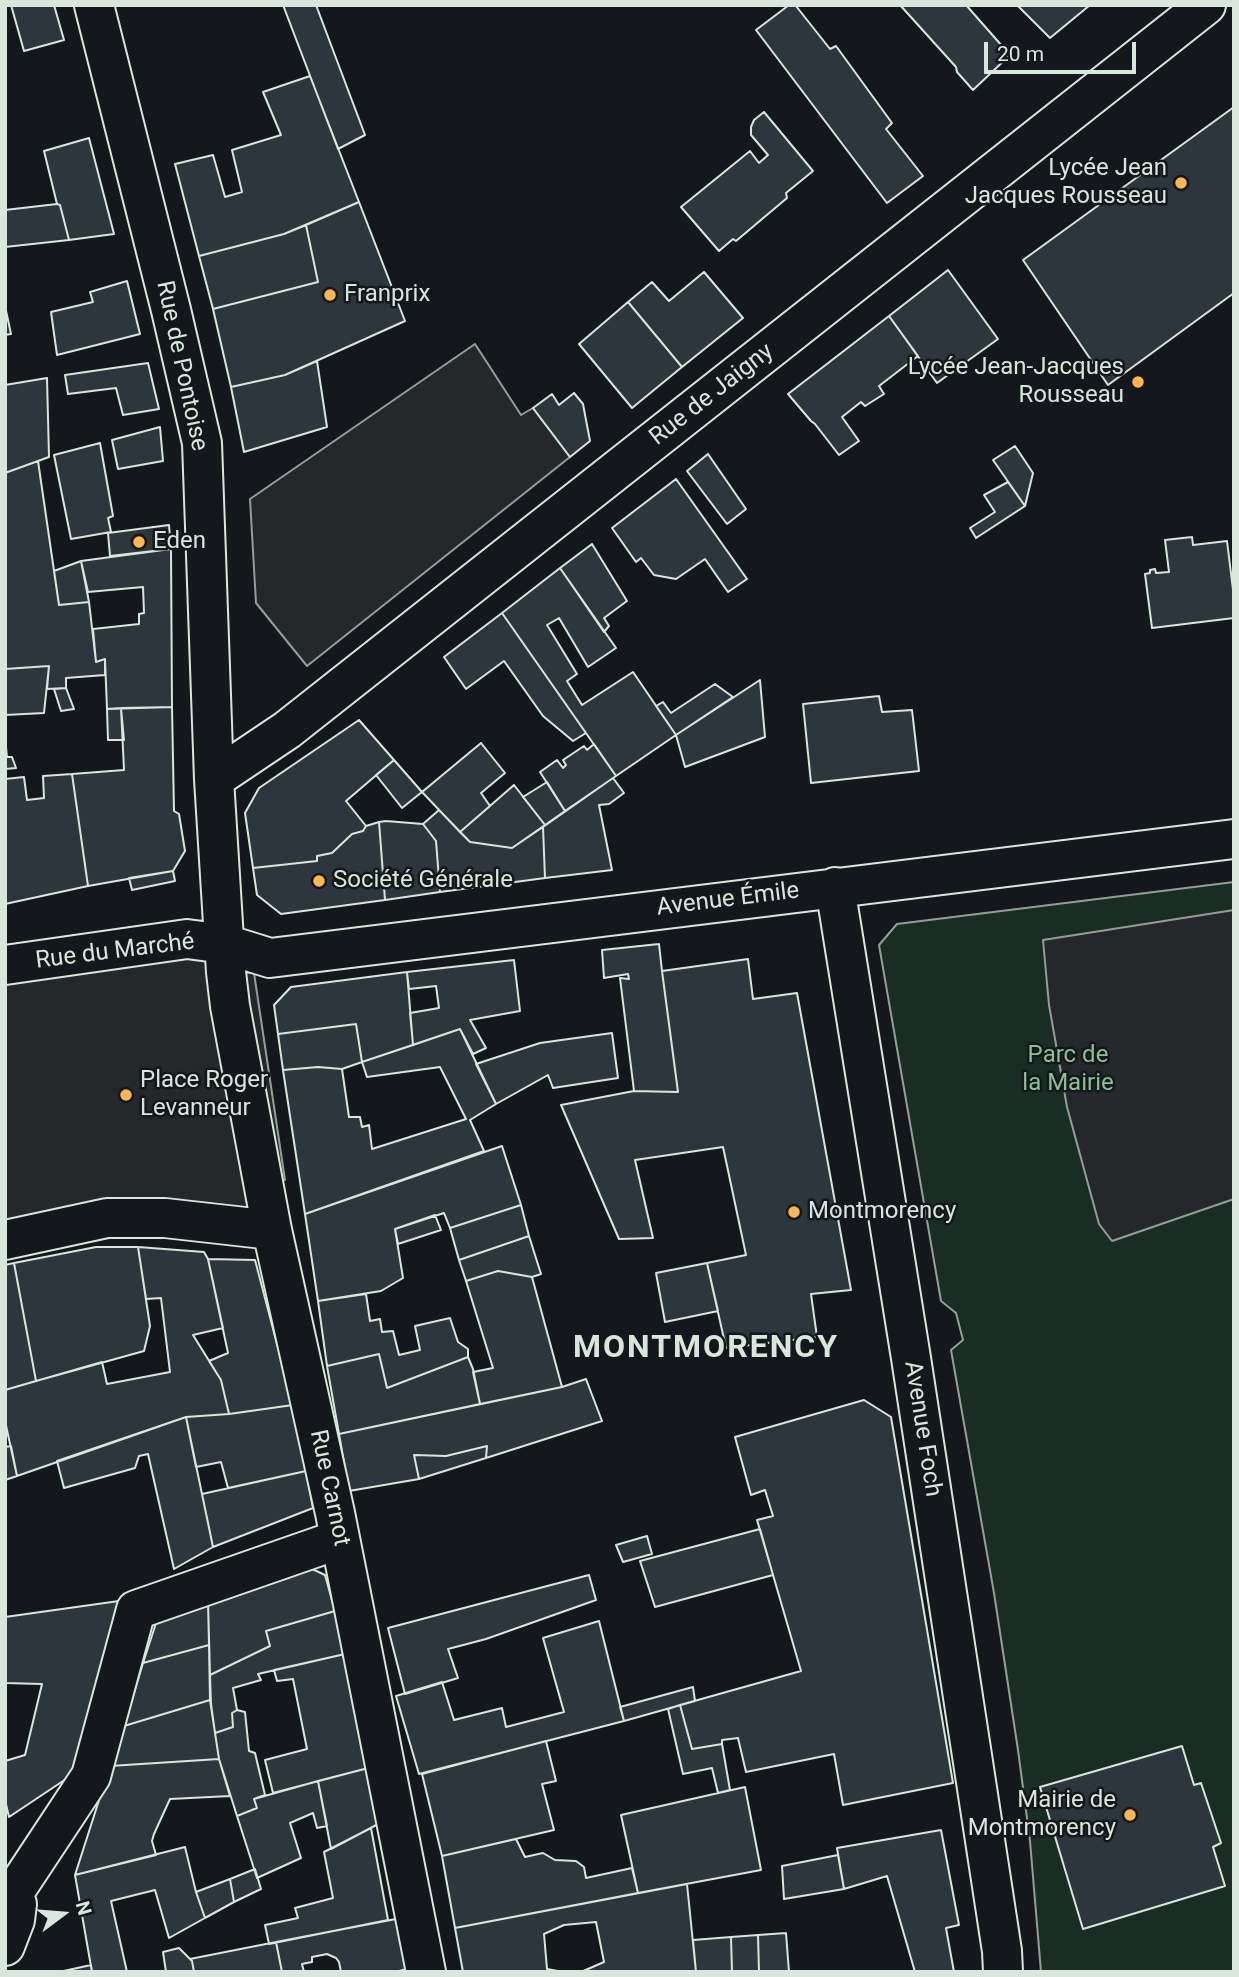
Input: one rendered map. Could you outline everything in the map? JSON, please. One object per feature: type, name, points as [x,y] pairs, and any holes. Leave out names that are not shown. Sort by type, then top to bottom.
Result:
[{"type":"street","name":"Rue de Pontoise","points":[[94,5],[202,443],[214,779],[230,1006]]},
{"type":"street","name":"Rue de Jaigny","points":[[214,779],[287,730],[1206,5]]},
{"type":"street","name":"Avenue Émile","points":[[225,944],[270,958],[1234,839]]},
{"type":"street","name":"Avenue Foch","points":[[835,887],[917,1398],[1002,1951],[1003,1972]]},
{"type":"street","name":"Rue du Marché","points":[[5,965],[187,939],[225,944]]},
{"type":"street","name":"Rue Carnot","points":[[230,1006],[272,1230],[340,1539],[426,1972]]},
{"type":"street","points":[[5,1240],[107,1219],[165,1217],[272,1230]]},
{"type":"street","points":[[5,1946],[15,1920],[17,1904],[9,1891],[91,1776],[136,1610],[340,1539]]},
{"type":"green space","name":"Parc de la Mairie","points":[[1234,882],[1234,1972],[1041,1972],[1030,1841],[1018,1750],[994,1593],[951,1350],[963,1340],[956,1313],[941,1301],[879,945],[897,924]]},
{"type":"shaded area","points":[[475,344],[521,415],[533,408],[570,457],[307,666],[256,603],[250,499]]},
{"type":"shaded area","points":[[1234,910],[1234,1199],[1112,1241],[1099,1224],[1067,1107],[1049,1005],[1043,940]]},
{"type":"shaded area","name":"Place Roger Levanneur","points":[[187,939],[226,972],[254,973],[285,1180],[263,1184],[272,1230],[5,1240],[5,965]]},
{"type":"building","points":[[11,5],[54,5],[64,40],[24,51]]},
{"type":"building","points":[[283,5],[316,5],[365,135],[338,149]]},
{"type":"building","points":[[789,5],[796,6],[830,49],[836,46],[892,123],[886,129],[923,176],[887,203],[756,30]]},
{"type":"building","points":[[900,5],[966,5],[1010,55],[973,90]]},
{"type":"building","points":[[1017,5],[1090,5],[1050,38]]},
{"type":"building","points":[[310,76],[359,202],[284,234],[199,256],[175,164],[213,155],[225,197],[242,192],[232,150],[281,135],[263,92]]},
{"type":"building","name":"Lycée Jean Jacques Rousseau","points":[[1234,107],[1234,293],[1108,385],[1023,260]]},
{"type":"building","points":[[764,112],[813,171],[786,193],[787,198],[736,241],[733,239],[719,251],[681,207],[750,151],[759,163],[768,155],[751,135],[754,120]]},
{"type":"building","points":[[89,138],[114,234],[69,240],[44,151]]},
{"type":"building","name":"Franprix","points":[[359,202],[405,321],[285,375],[231,387],[213,309],[318,282],[306,225]]},
{"type":"building","points":[[60,205],[69,240],[5,247],[5,210]]},
{"type":"building","points":[[306,225],[318,282],[213,309],[199,256],[284,234]]},
{"type":"building","points":[[948,270],[998,339],[937,383],[889,316]]},
{"type":"building","points":[[704,272],[743,318],[682,367],[628,302],[652,282],[669,301]]},
{"type":"building","points":[[127,281],[140,334],[57,355],[51,312],[93,302],[90,292]]},
{"type":"building","points":[[628,302],[682,367],[632,408],[579,344]]},
{"type":"building","points":[[5,306],[11,334],[5,335]]},
{"type":"building","points":[[889,316],[918,356],[879,386],[884,394],[865,406],[861,402],[842,417],[859,441],[839,455],[788,394]]},
{"type":"building","points":[[317,361],[327,427],[244,452],[231,387],[285,375]]},
{"type":"building","points":[[148,363],[159,409],[123,415],[116,388],[68,394],[65,375]]},
{"type":"building","points":[[47,378],[49,457],[5,473],[5,385]]},
{"type":"building","points":[[574,393],[583,404],[590,441],[570,457],[533,408],[552,394],[559,405]]},
{"type":"building","points":[[160,427],[163,461],[118,469],[112,440]]},
{"type":"building","points":[[100,443],[113,516],[108,518],[111,532],[71,539],[54,455]]},
{"type":"building","points":[[1015,446],[1033,473],[1025,506],[993,460]]},
{"type":"building","points":[[708,454],[746,509],[727,524],[687,471]]},
{"type":"building","points":[[38,461],[59,605],[89,602],[96,662],[105,659],[105,675],[66,678],[66,688],[47,689],[49,666],[5,669],[5,473]]},
{"type":"building","points":[[676,479],[747,579],[728,592],[705,559],[676,579],[654,575],[641,558],[636,562],[612,528]]},
{"type":"building","points":[[1008,482],[1025,506],[976,538],[970,528],[995,512],[984,495]]},
{"type":"building","name":"Eden","points":[[169,525],[171,549],[110,556],[108,533]]},
{"type":"building","points":[[1192,537],[1193,545],[1227,541],[1234,618],[1152,628],[1145,574],[1155,569],[1156,573],[1169,572],[1165,540]]},
{"type":"building","points":[[592,544],[627,601],[604,618],[609,626],[604,632],[560,568]]},
{"type":"building","points":[[171,549],[172,707],[107,709],[105,659],[96,662],[93,629],[139,624],[139,614],[144,613],[143,587],[88,592],[81,561]]},
{"type":"building","points":[[81,561],[89,602],[59,605],[54,571]]},
{"type":"building","points":[[560,568],[616,648],[588,667],[559,618],[547,625],[577,674],[567,681],[582,705],[633,672],[676,735],[616,776],[502,613]]},
{"type":"building","points":[[502,613],[586,733],[573,741],[543,716],[504,661],[466,689],[444,657]]},
{"type":"building","points":[[49,666],[44,713],[5,715],[5,669]]},
{"type":"building","points":[[760,680],[765,737],[685,767],[676,735]]},
{"type":"building","points":[[715,684],[733,697],[676,735],[656,706],[663,702],[671,713]]},
{"type":"building","points":[[66,688],[74,709],[61,711],[54,689]]},
{"type":"building","points":[[879,696],[882,712],[912,710],[919,771],[811,783],[803,704]]},
{"type":"building","points":[[172,707],[174,811],[179,814],[185,851],[173,871],[88,886],[72,774],[124,770],[121,708]]},
{"type":"building","points":[[121,708],[124,740],[108,740],[107,709]]},
{"type":"building","points":[[359,720],[394,760],[346,801],[366,826],[363,831],[352,834],[332,853],[317,856],[317,861],[253,868],[245,813],[259,788]]},
{"type":"building","points":[[5,737],[7,757],[12,757],[16,768],[5,769]]},
{"type":"building","points":[[481,743],[505,773],[481,793],[490,806],[460,832],[422,792]]},
{"type":"building","points":[[594,744],[616,776],[565,811],[540,772],[557,760],[563,768],[566,765],[563,760],[584,746],[587,750]]},
{"type":"building","points":[[394,760],[422,792],[402,808],[376,775]]},
{"type":"building","points":[[72,774],[88,886],[5,904],[5,779],[24,777],[27,800],[44,798],[43,776]]},
{"type":"building","points":[[613,778],[624,793],[609,804],[599,805],[612,870],[545,878],[543,827]]},
{"type":"building","points":[[547,782],[565,811],[545,825],[523,797]]},
{"type":"building","points":[[514,785],[545,825],[512,848],[470,842],[460,832]]},
{"type":"building","points":[[439,810],[470,842],[512,848],[543,827],[545,878],[440,892],[436,841],[423,824]]},
{"type":"building","points":[[379,822],[423,824],[436,841],[440,892],[385,900]]},
{"type":"building","name":"Société Générale","points":[[379,822],[385,900],[281,914],[257,895],[253,868],[317,861],[317,856],[332,853],[352,834]]},
{"type":"building","points":[[173,871],[175,881],[132,890],[129,878]]},
{"type":"building","points":[[659,944],[678,1092],[634,1091],[620,978],[629,979],[628,974],[604,978],[602,950]]},
{"type":"building","points":[[748,959],[753,999],[797,993],[851,1290],[811,1294],[817,1337],[726,1348],[707,1263],[746,1255],[723,1147],[635,1160],[653,1238],[619,1239],[561,1105],[634,1091],[678,1092],[662,971]]},
{"type":"building","points":[[514,960],[520,1011],[470,1020],[486,1048],[473,1054],[460,1029],[413,1045],[410,1013],[439,1008],[436,986],[409,989],[407,972]]},
{"type":"building","points":[[407,972],[413,1045],[362,1062],[356,1024],[278,1034],[274,1005],[291,987]]},
{"type":"building","points":[[356,1024],[362,1062],[342,1069],[318,1067],[283,1070],[278,1034]]},
{"type":"building","points":[[460,1029],[496,1104],[470,1120],[484,1151],[305,1214],[283,1070],[318,1067],[342,1069],[349,1117],[360,1117],[362,1127],[369,1125],[372,1149],[466,1119],[440,1067],[367,1077],[362,1062]]},
{"type":"building","points":[[612,1033],[618,1078],[553,1088],[548,1075],[496,1104],[476,1064],[540,1043]]},
{"type":"building","points":[[502,1146],[521,1205],[450,1228],[444,1213],[395,1229],[403,1278],[381,1291],[318,1301],[305,1214]]},
{"type":"building","points":[[521,1205],[529,1236],[459,1260],[450,1228]]},
{"type":"building","points":[[435,1215],[441,1230],[398,1244],[395,1229]]},
{"type":"building","points":[[529,1236],[541,1274],[532,1277],[498,1271],[466,1281],[459,1260]]},
{"type":"building","points":[[96,1247],[138,1247],[150,1326],[144,1351],[36,1381],[14,1263]]},
{"type":"building","points":[[138,1247],[204,1252],[208,1259],[223,1328],[193,1335],[221,1380],[229,1414],[186,1417],[17,1476],[5,1421],[5,1390],[102,1362],[107,1384],[170,1372],[161,1298],[146,1299]]},
{"type":"building","points":[[208,1259],[255,1260],[293,1405],[229,1414],[221,1380],[209,1361],[228,1353]]},
{"type":"building","points":[[14,1263],[36,1381],[5,1390],[5,1265]]},
{"type":"building","points":[[707,1263],[718,1311],[665,1322],[656,1273]]},
{"type":"building","points":[[498,1271],[532,1277],[562,1387],[480,1404],[473,1372],[493,1368],[466,1281]]},
{"type":"building","points":[[366,1294],[370,1321],[380,1319],[382,1332],[393,1331],[399,1355],[420,1350],[415,1326],[450,1318],[458,1342],[468,1349],[468,1357],[387,1388],[379,1354],[327,1366],[318,1301]]},
{"type":"building","points":[[379,1354],[387,1388],[468,1357],[480,1404],[339,1434],[327,1366]]},
{"type":"building","points":[[586,1379],[602,1421],[486,1458],[487,1446],[446,1456],[414,1455],[419,1479],[349,1491],[339,1434],[562,1387]]},
{"type":"building","points":[[864,1400],[891,1417],[953,1783],[843,1805],[834,1754],[746,1772],[738,1738],[722,1740],[722,1744],[692,1749],[680,1705],[801,1671],[757,1520],[773,1516],[765,1490],[751,1495],[735,1437]]},
{"type":"building","points":[[293,1405],[306,1471],[228,1488],[221,1462],[196,1467],[186,1417]]},
{"type":"building","points":[[186,1417],[213,1547],[174,1569],[148,1454],[139,1456],[135,1468],[64,1488],[57,1461]]},
{"type":"building","points":[[11,1446],[17,1476],[5,1480],[5,1447]]},
{"type":"building","points":[[487,1446],[486,1458],[419,1479],[414,1455],[446,1456]]},
{"type":"building","points":[[306,1471],[313,1508],[213,1547],[202,1494]]},
{"type":"building","points":[[760,1529],[773,1575],[655,1607],[640,1561]]},
{"type":"building","points":[[647,1536],[652,1554],[623,1562],[616,1545]]},
{"type":"building","points":[[310,1568],[325,1575],[335,1611],[266,1631],[270,1646],[210,1675],[208,1601]]},
{"type":"building","points":[[589,1575],[596,1600],[486,1639],[448,1649],[458,1678],[405,1694],[388,1628]]},
{"type":"building","points":[[119,1601],[78,1771],[9,1817],[5,1800],[5,1761],[25,1755],[42,1684],[5,1683],[5,1617]]},
{"type":"building","points":[[208,1601],[209,1645],[143,1663],[158,1617]]},
{"type":"building","points":[[335,1611],[345,1654],[258,1674],[261,1680],[233,1688],[237,1710],[232,1713],[233,1727],[215,1733],[210,1675],[270,1646],[266,1631]]},
{"type":"building","points":[[599,1621],[624,1721],[419,1774],[396,1696],[442,1682],[454,1720],[502,1708],[506,1727],[564,1712],[543,1638]]},
{"type":"building","points":[[209,1645],[210,1700],[124,1726],[143,1663]]},
{"type":"building","points":[[345,1654],[372,1767],[273,1793],[265,1760],[307,1749],[293,1679],[277,1681],[274,1670]]},
{"type":"building","points":[[693,1687],[695,1701],[624,1721],[620,1707]]},
{"type":"building","points":[[210,1700],[219,1759],[110,1766],[124,1726]]},
{"type":"building","points":[[680,1705],[692,1749],[722,1744],[730,1790],[718,1793],[712,1768],[683,1774],[668,1709]]},
{"type":"building","points":[[237,1710],[245,1712],[249,1751],[255,1753],[265,1795],[254,1799],[257,1808],[237,1816],[219,1759],[215,1733],[233,1727],[232,1713]]},
{"type":"building","points":[[546,1741],[556,1781],[542,1784],[554,1830],[442,1856],[422,1774]]},
{"type":"building","name":"Mairie de Montmorency","points":[[1182,1746],[1194,1785],[1201,1783],[1221,1843],[1213,1847],[1225,1886],[1083,1929],[1040,1787]]},
{"type":"building","points":[[219,1759],[230,1796],[170,1799],[152,1841],[156,1855],[75,1875],[110,1766]]},
{"type":"building","points":[[372,1767],[382,1822],[331,1849],[318,1781]]},
{"type":"building","points":[[318,1781],[327,1826],[317,1828],[313,1813],[290,1823],[301,1858],[257,1878],[237,1816],[257,1808],[254,1799]]},
{"type":"building","points":[[745,1787],[761,1870],[638,1893],[621,1815]]},
{"type":"building","points":[[371,1828],[388,1920],[269,1944],[265,1925],[298,1918],[295,1908],[333,1898],[324,1852]]},
{"type":"building","points":[[941,1830],[959,1925],[946,1928],[954,1972],[915,1972],[887,1876],[844,1889],[837,1848]]},
{"type":"building","points":[[516,1839],[525,1857],[543,1853],[555,1860],[576,1861],[584,1867],[586,1878],[632,1868],[638,1893],[455,1928],[442,1856]]},
{"type":"building","points":[[185,1847],[205,1918],[169,1938],[155,1890],[111,1901],[127,1972],[92,1972],[75,1875]]},
{"type":"building","points":[[838,1855],[844,1889],[784,1899],[782,1866]]},
{"type":"building","points":[[255,1869],[261,1889],[234,1902],[230,1879]]},
{"type":"building","points":[[230,1879],[234,1902],[205,1918],[196,1892]]},
{"type":"building","points":[[687,1884],[696,1972],[581,1972],[604,1962],[596,1922],[564,1925],[544,1934],[547,1969],[563,1972],[463,1972],[455,1928]]},
{"type":"building","points":[[396,1919],[407,1969],[395,1972],[341,1972],[336,1958],[327,1954],[312,1957],[312,1962],[302,1964],[304,1972],[282,1972],[276,1942]]},
{"type":"building","points":[[786,1933],[789,1972],[759,1972],[758,1935]]},
{"type":"building","points":[[758,1935],[759,1972],[732,1972],[731,1937]]},
{"type":"building","points":[[731,1937],[732,1972],[696,1972],[693,1940]]},
{"type":"building","points":[[276,1942],[282,1972],[194,1972],[190,1959]]},
{"type":"building","points":[[179,1948],[192,1961],[194,1972],[166,1972],[163,1952]]},
{"type":"building","points":[[91,1965],[92,1972],[59,1972]]},
{"type":"place","name":"Lycée Jean Jacques Rousseau","points":[[1181,183]]},
{"type":"place","name":"Franprix","points":[[330,295]]},
{"type":"place","name":"Lycée Jean-Jacques Rousseau","points":[[1138,382]]},
{"type":"place","name":"Eden","points":[[139,542]]},
{"type":"place","name":"Société Générale","points":[[319,881]]},
{"type":"place","name":"Place Roger Levanneur","points":[[126,1095]]},
{"type":"place","name":"Montmorency","points":[[794,1212]]},
{"type":"place","name":"Mairie de Montmorency","points":[[1130,1815]]},
{"type":"district","name":"MONTMORENCY","points":[[706,1349]]}]
